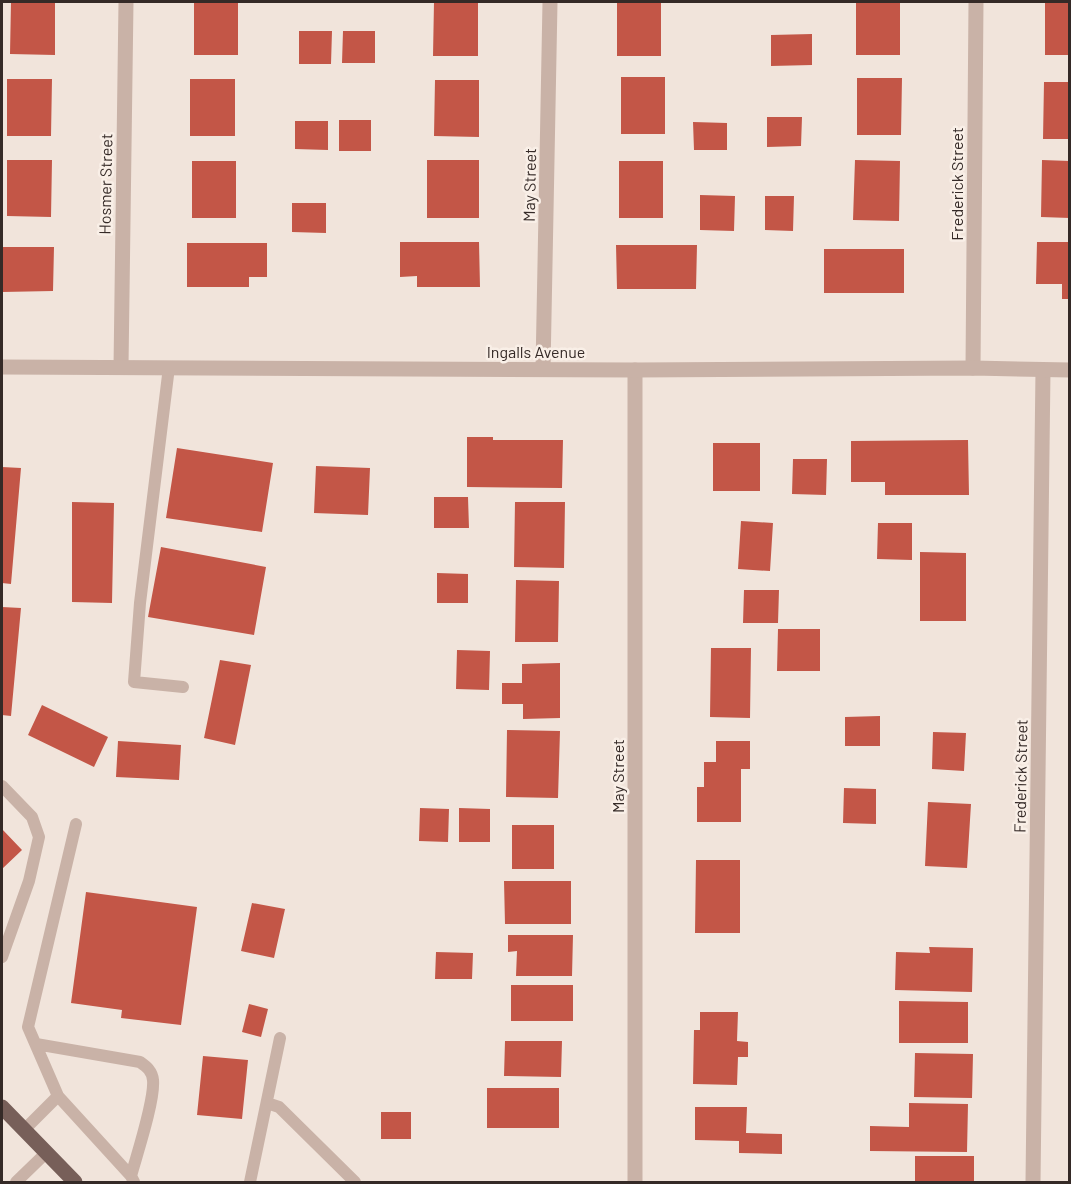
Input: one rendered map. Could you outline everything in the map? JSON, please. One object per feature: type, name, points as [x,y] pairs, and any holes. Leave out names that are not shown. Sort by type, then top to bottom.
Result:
[{"type":"main road","points":[[2,1107],[75,1182]]},
{"type":"street","name":"Hosmer Street","points":[[121,367],[126,2]]},
{"type":"street","name":"May Street","points":[[543,369],[550,2]]},
{"type":"street","name":"Frederick Street","points":[[973,368],[976,2]]},
{"type":"street","name":"Ingalls Avenue","points":[[2,367],[1070,370]]},
{"type":"street","name":"May Street","points":[[635,370],[635,1182]]},
{"type":"street","name":"Frederick Street","points":[[1033,1182],[1043,370]]},
{"type":"lane","points":[[169,367],[140,603],[134,682],[183,687]]},
{"type":"lane","points":[[2,786],[32,817],[39,837],[28,881],[2,957]]},
{"type":"lane","points":[[76,824],[28,1027],[58,1096],[133,1179]]},
{"type":"lane","points":[[250,1182],[280,1038]]},
{"type":"lane","points":[[36,1044],[140,1062],[150,1069],[153,1080],[151,1099],[133,1179]]},
{"type":"lane","points":[[24,1130],[58,1096]]},
{"type":"lane","points":[[267,1103],[279,1107],[355,1182]]},
{"type":"lane","points":[[16,1182],[46,1153]]},
{"type":"building","points":[[11,2],[55,2],[55,55],[10,54]]},
{"type":"building","points":[[194,2],[238,2],[238,55],[194,55]]},
{"type":"building","points":[[434,2],[478,2],[478,56],[433,56]]},
{"type":"building","points":[[617,2],[661,2],[661,56],[617,56]]},
{"type":"building","points":[[856,2],[900,2],[900,55],[856,55]]},
{"type":"building","points":[[1045,2],[1070,2],[1070,55],[1045,55]]},
{"type":"building","points":[[299,31],[332,31],[331,64],[299,64]]},
{"type":"building","points":[[343,31],[375,31],[375,63],[342,63]]},
{"type":"building","points":[[812,34],[812,65],[771,66],[771,35]]},
{"type":"building","points":[[621,77],[665,77],[665,134],[621,134]]},
{"type":"building","points":[[857,78],[902,78],[901,135],[857,135]]},
{"type":"building","points":[[7,79],[52,79],[51,136],[7,136]]},
{"type":"building","points":[[190,79],[235,79],[235,136],[190,136]]},
{"type":"building","points":[[435,80],[479,80],[479,137],[434,136]]},
{"type":"building","points":[[1044,82],[1070,82],[1070,139],[1043,139]]},
{"type":"building","points":[[767,117],[802,117],[801,146],[767,147]]},
{"type":"building","points":[[339,120],[371,120],[371,151],[339,151]]},
{"type":"building","points":[[295,121],[328,121],[328,150],[295,149]]},
{"type":"building","points":[[693,122],[727,123],[727,150],[694,150]]},
{"type":"building","points":[[7,160],[52,160],[51,217],[7,216]]},
{"type":"building","points":[[427,160],[479,160],[479,218],[427,218]]},
{"type":"building","points":[[855,160],[900,161],[899,221],[853,220]]},
{"type":"building","points":[[1042,160],[1070,161],[1070,218],[1041,217]]},
{"type":"building","points":[[192,161],[236,161],[236,218],[192,218]]},
{"type":"building","points":[[619,161],[663,161],[663,218],[619,218]]},
{"type":"building","points":[[700,195],[735,196],[734,231],[700,230]]},
{"type":"building","points":[[765,196],[794,196],[793,231],[765,230]]},
{"type":"building","points":[[292,203],[326,203],[326,233],[292,232]]},
{"type":"building","points":[[400,242],[479,242],[480,287],[417,287],[417,276],[400,277]]},
{"type":"building","points":[[1037,242],[1070,242],[1070,299],[1062,299],[1062,284],[1036,284]]},
{"type":"building","points":[[187,243],[267,243],[267,277],[249,277],[249,287],[187,287]]},
{"type":"building","points":[[616,245],[697,245],[696,289],[617,289]]},
{"type":"building","points":[[2,247],[54,247],[53,291],[2,292]]},
{"type":"building","points":[[824,249],[904,249],[904,293],[824,293]]},
{"type":"building","points":[[467,437],[493,437],[493,440],[563,440],[562,488],[467,487]]},
{"type":"building","points":[[968,440],[969,495],[885,495],[885,482],[851,482],[851,441]]},
{"type":"building","points":[[713,443],[760,443],[760,491],[713,491]]},
{"type":"building","points":[[177,448],[273,463],[262,532],[166,518]]},
{"type":"building","points":[[793,459],[827,459],[826,495],[792,494]]},
{"type":"building","points":[[316,466],[370,468],[368,515],[314,513]]},
{"type":"building","points":[[2,467],[21,468],[11,584],[2,583]]},
{"type":"building","points":[[434,497],[468,497],[469,528],[434,528]]},
{"type":"building","points":[[72,502],[114,503],[112,603],[72,602]]},
{"type":"building","points":[[515,502],[565,502],[564,568],[514,567]]},
{"type":"building","points":[[741,521],[773,523],[770,571],[738,569]]},
{"type":"building","points":[[878,523],[912,523],[912,560],[877,559]]},
{"type":"building","points":[[161,547],[266,567],[254,635],[148,617]]},
{"type":"building","points":[[920,552],[966,553],[966,621],[920,621]]},
{"type":"building","points":[[437,573],[468,574],[468,603],[437,603]]},
{"type":"building","points":[[516,580],[559,581],[558,642],[515,642]]},
{"type":"building","points":[[744,590],[779,590],[778,623],[743,623]]},
{"type":"building","points":[[2,607],[21,608],[11,716],[2,715]]},
{"type":"building","points":[[778,629],[820,629],[820,671],[777,671]]},
{"type":"building","points":[[711,648],[751,648],[750,718],[710,717]]},
{"type":"building","points":[[457,650],[490,651],[489,690],[456,689]]},
{"type":"building","points":[[220,660],[251,665],[235,745],[204,738]]},
{"type":"building","points":[[560,663],[560,718],[523,719],[523,704],[502,704],[502,683],[522,683],[522,664]]},
{"type":"building","points":[[42,705],[108,737],[94,767],[28,735]]},
{"type":"building","points":[[880,716],[880,746],[845,746],[845,717]]},
{"type":"building","points":[[507,730],[560,731],[558,798],[506,797]]},
{"type":"building","points":[[933,732],[966,733],[964,771],[932,769]]},
{"type":"building","points":[[118,741],[181,745],[179,780],[116,777]]},
{"type":"building","points":[[716,741],[750,741],[750,769],[741,769],[741,822],[697,822],[697,787],[704,787],[704,762],[716,762]]},
{"type":"building","points":[[844,788],[876,789],[876,824],[843,823]]},
{"type":"building","points":[[928,802],[971,804],[967,868],[925,866]]},
{"type":"building","points":[[420,808],[449,809],[448,842],[419,841]]},
{"type":"building","points":[[459,808],[490,809],[490,842],[459,842]]},
{"type":"building","points":[[512,825],[554,825],[554,869],[512,869]]},
{"type":"building","points":[[2,829],[22,850],[2,869]]},
{"type":"building","points":[[696,860],[740,860],[740,933],[695,933]]},
{"type":"building","points":[[504,881],[571,881],[571,924],[505,924]]},
{"type":"building","points":[[86,892],[197,907],[181,1025],[121,1018],[122,1010],[71,1003]]},
{"type":"building","points":[[252,903],[285,909],[274,958],[241,951]]},
{"type":"building","points":[[508,935],[573,935],[572,976],[516,976],[517,951],[508,952]]},
{"type":"building","points":[[929,947],[973,948],[972,992],[895,990],[896,952],[930,953]]},
{"type":"building","points":[[436,952],[473,953],[472,979],[435,979]]},
{"type":"building","points":[[511,985],[573,985],[573,1021],[511,1021]]},
{"type":"building","points":[[899,1001],[968,1002],[968,1043],[899,1043]]},
{"type":"building","points":[[249,1004],[268,1009],[261,1037],[242,1032]]},
{"type":"building","points":[[700,1012],[738,1012],[737,1041],[748,1042],[748,1057],[738,1057],[737,1085],[693,1084],[694,1030],[700,1030]]},
{"type":"building","points":[[505,1041],[562,1041],[561,1077],[504,1076]]},
{"type":"building","points":[[915,1053],[973,1054],[972,1098],[914,1097]]},
{"type":"building","points":[[203,1056],[248,1060],[242,1119],[197,1115]]},
{"type":"building","points":[[487,1088],[559,1088],[559,1128],[487,1128]]},
{"type":"building","points":[[909,1103],[968,1104],[967,1152],[870,1151],[870,1126],[909,1127]]},
{"type":"building","points":[[695,1107],[747,1107],[746,1133],[782,1134],[782,1154],[739,1153],[739,1141],[695,1140]]},
{"type":"building","points":[[381,1112],[411,1112],[411,1139],[381,1139]]},
{"type":"building","points":[[915,1156],[974,1156],[974,1182],[915,1182]]}]
